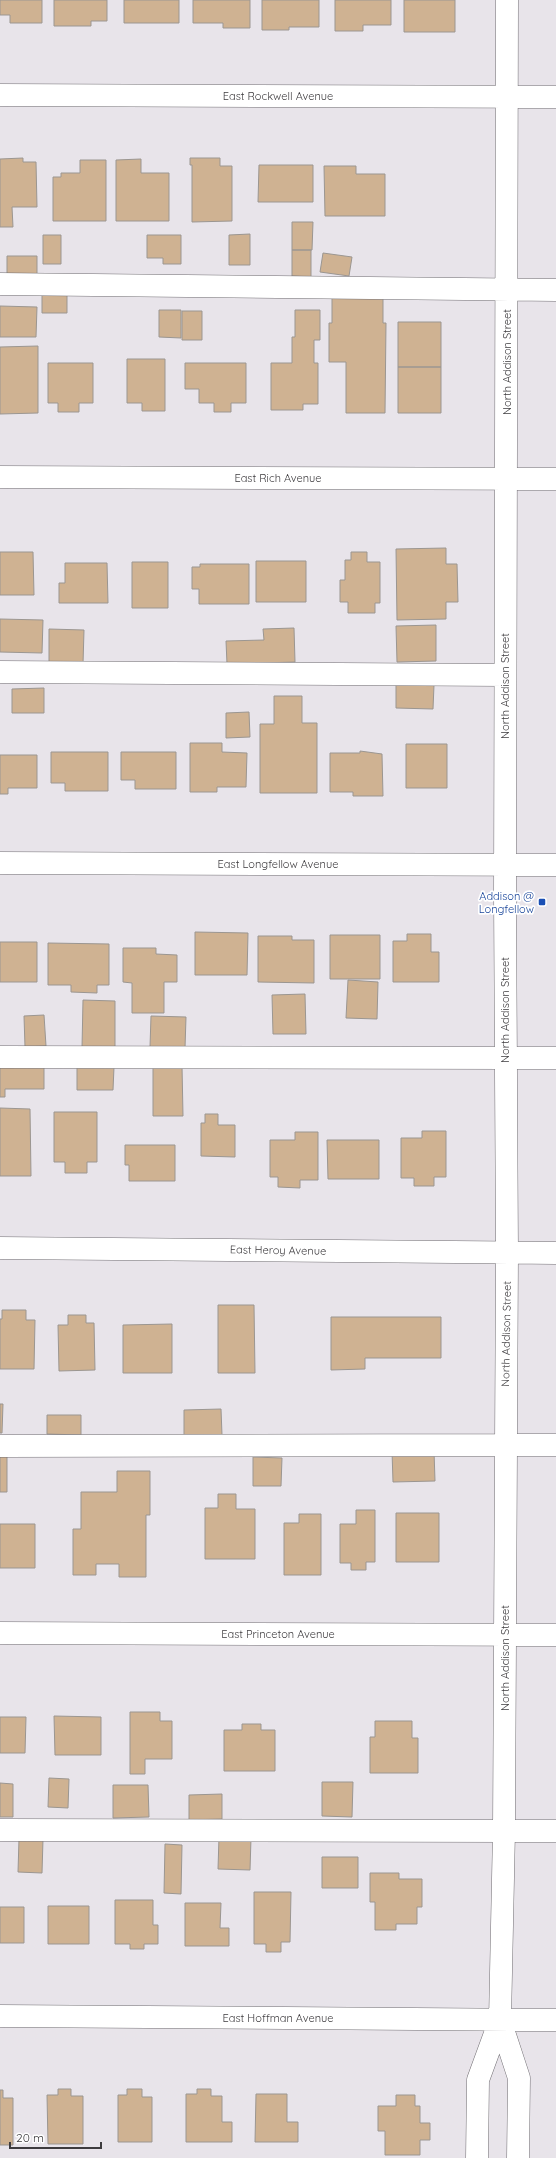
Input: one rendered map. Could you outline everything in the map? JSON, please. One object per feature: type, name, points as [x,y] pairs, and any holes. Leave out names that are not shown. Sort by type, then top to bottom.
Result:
[{"type":"street","name":"North Addison Street","points":[[477,2158],[478,2080],[500,2020],[504,1831],[507,1253],[505,675],[507,0]]},
{"type":"street","name":"East Rockwell Avenue","points":[[0,95],[556,97]]},
{"type":"street","points":[[0,284],[556,290]]},
{"type":"street","name":"East Rich Avenue","points":[[0,477],[556,480]]},
{"type":"street","points":[[0,672],[505,675]]},
{"type":"street","name":"East Longfellow Avenue","points":[[0,863],[556,865]]},
{"type":"street","points":[[0,1057],[556,1058]]},
{"type":"street","name":"East Heroy Avenue","points":[[0,1248],[556,1253]]},
{"type":"street","points":[[0,1446],[556,1445]]},
{"type":"street","name":"East Princeton Avenue","points":[[0,1632],[556,1635]]},
{"type":"street","points":[[0,1830],[556,1831]]},
{"type":"street","name":"East Hoffman Avenue","points":[[0,2016],[556,2020]]},
{"type":"street","name":"North Addison Street","points":[[500,2020],[519,2078],[518,2158]]},
{"type":"building","points":[[0,0],[42,0],[42,23],[10,23],[10,15],[0,15]]},
{"type":"building","points":[[54,0],[107,0],[107,21],[91,21],[91,26],[54,26]]},
{"type":"building","points":[[124,0],[179,0],[179,23],[124,23]]},
{"type":"building","points":[[193,0],[250,0],[250,28],[223,28],[223,23],[193,23]]},
{"type":"building","points":[[262,0],[319,0],[319,27],[289,27],[289,30],[262,30]]},
{"type":"building","points":[[335,0],[391,0],[391,25],[363,25],[363,31],[335,31]]},
{"type":"building","points":[[404,0],[455,0],[455,32],[404,32]]},
{"type":"building","points":[[23,158],[23,162],[36,162],[37,207],[12,207],[13,227],[0,227],[0,159]]},
{"type":"building","points":[[190,158],[220,158],[220,166],[232,166],[232,221],[192,222],[192,165],[190,165]]},
{"type":"building","points":[[141,159],[141,173],[169,173],[169,221],[116,221],[116,160]]},
{"type":"building","points":[[80,160],[106,160],[106,221],[53,221],[53,177],[61,177],[61,173],[80,173]]},
{"type":"building","points":[[259,165],[313,165],[313,202],[258,202]]},
{"type":"building","points":[[324,166],[356,166],[356,174],[385,174],[385,216],[325,216]]},
{"type":"building","points":[[292,222],[313,222],[312,250],[292,250]]},
{"type":"building","points":[[250,234],[250,265],[229,265],[229,235]]},
{"type":"building","points":[[43,235],[61,235],[61,264],[43,264]]},
{"type":"building","points":[[147,235],[181,235],[181,264],[163,264],[163,258],[147,258]]},
{"type":"building","points":[[292,250],[311,250],[311,277],[292,276]]},
{"type":"building","points":[[323,253],[352,257],[349,276],[320,272]]},
{"type":"building","points":[[7,256],[37,256],[37,275],[7,275]]},
{"type":"building","points":[[42,295],[67,295],[67,313],[42,313]]},
{"type":"building","points":[[332,295],[383,295],[383,323],[386,323],[385,413],[346,413],[346,362],[329,362],[329,323],[332,323]]},
{"type":"building","points":[[0,306],[37,307],[36,337],[0,337]]},
{"type":"building","points":[[159,310],[181,310],[181,338],[159,337]]},
{"type":"building","points":[[295,310],[320,310],[320,340],[314,340],[314,363],[318,363],[318,404],[303,404],[303,410],[271,410],[271,363],[292,363],[292,337],[295,337]]},
{"type":"building","points":[[182,311],[202,311],[202,340],[182,340]]},
{"type":"building","points":[[398,322],[441,322],[441,367],[398,367]]},
{"type":"building","points":[[38,346],[38,413],[0,414],[0,347]]},
{"type":"building","points":[[127,359],[165,359],[165,411],[142,411],[142,403],[127,403]]},
{"type":"building","points":[[48,363],[93,363],[93,403],[79,403],[79,412],[58,412],[58,403],[48,403]]},
{"type":"building","points":[[185,363],[246,363],[246,403],[231,403],[231,412],[214,412],[214,403],[199,403],[199,389],[185,389]]},
{"type":"building","points":[[398,367],[441,367],[441,413],[398,413]]},
{"type":"building","points":[[446,548],[446,564],[457,564],[458,602],[446,602],[446,619],[397,620],[396,549]]},
{"type":"building","points":[[0,552],[33,552],[34,595],[0,595]]},
{"type":"building","points":[[351,552],[367,552],[367,562],[380,562],[380,603],[375,603],[375,613],[348,613],[348,602],[340,602],[340,580],[345,580],[345,560],[351,560]]},
{"type":"building","points":[[256,561],[306,561],[306,602],[256,602]]},
{"type":"building","points":[[132,562],[168,562],[168,608],[132,608]]},
{"type":"building","points":[[65,563],[107,563],[108,603],[59,603],[59,583],[65,583]]},
{"type":"building","points":[[200,564],[249,564],[249,604],[199,604],[199,589],[192,589],[192,567],[200,567]]},
{"type":"building","points":[[0,619],[43,620],[42,653],[0,652]]},
{"type":"building","points":[[436,625],[436,661],[397,662],[396,626]]},
{"type":"building","points":[[294,628],[295,662],[227,664],[226,641],[264,640],[263,629]]},
{"type":"building","points":[[49,629],[84,630],[83,664],[49,663]]},
{"type":"building","points":[[396,684],[434,685],[433,709],[396,708]]},
{"type":"building","points":[[44,688],[44,713],[12,713],[12,689]]},
{"type":"building","points":[[274,696],[302,696],[302,723],[317,723],[317,793],[260,793],[260,724],[274,724]]},
{"type":"building","points":[[249,712],[250,737],[226,738],[226,713]]},
{"type":"building","points":[[190,743],[222,743],[222,752],[247,753],[246,787],[217,787],[217,792],[190,792]]},
{"type":"building","points":[[406,744],[447,744],[447,788],[406,788]]},
{"type":"building","points":[[360,751],[382,754],[383,796],[353,796],[353,792],[330,792],[330,753],[360,753]]},
{"type":"building","points":[[51,752],[108,752],[108,791],[65,791],[65,783],[51,783]]},
{"type":"building","points":[[121,752],[176,752],[176,789],[135,789],[135,780],[121,780]]},
{"type":"building","points":[[0,755],[37,755],[37,788],[8,788],[8,794],[0,794]]},
{"type":"building","points":[[195,932],[248,933],[247,975],[195,975]]},
{"type":"building","points":[[407,934],[431,934],[431,952],[439,952],[439,982],[393,982],[393,941],[407,941]]},
{"type":"building","points":[[330,935],[380,935],[380,979],[330,979]]},
{"type":"building","points":[[258,936],[292,936],[292,940],[314,940],[314,983],[258,982]]},
{"type":"building","points":[[0,942],[37,942],[37,982],[0,982]]},
{"type":"building","points":[[48,943],[109,944],[109,985],[97,985],[97,993],[71,992],[71,985],[48,985]]},
{"type":"building","points":[[123,948],[156,948],[156,954],[177,955],[177,982],[164,982],[164,1013],[132,1013],[132,983],[123,982]]},
{"type":"building","points":[[348,980],[378,982],[377,1019],[346,1018]]},
{"type":"building","points":[[305,994],[306,1034],[273,1034],[272,995]]},
{"type":"building","points":[[83,1000],[115,1001],[115,1048],[82,1048]]},
{"type":"building","points":[[44,1015],[46,1046],[25,1047],[24,1016]]},
{"type":"building","points":[[151,1016],[186,1017],[185,1048],[150,1047]]},
{"type":"building","points":[[0,1066],[44,1066],[44,1089],[5,1089],[5,1097],[0,1097]]},
{"type":"building","points":[[182,1066],[183,1116],[153,1116],[153,1067]]},
{"type":"building","points":[[77,1067],[114,1067],[113,1090],[77,1090]]},
{"type":"building","points":[[0,1108],[30,1109],[31,1176],[0,1176]]},
{"type":"building","points":[[54,1112],[97,1112],[97,1162],[87,1162],[87,1173],[65,1173],[65,1162],[54,1162]]},
{"type":"building","points":[[205,1114],[218,1114],[218,1125],[235,1125],[235,1157],[201,1156],[201,1123],[205,1123]]},
{"type":"building","points":[[422,1131],[446,1131],[446,1177],[434,1177],[434,1186],[414,1186],[414,1178],[401,1178],[401,1138],[422,1138]]},
{"type":"building","points":[[295,1132],[318,1132],[318,1180],[300,1180],[300,1188],[278,1187],[278,1177],[270,1177],[270,1140],[295,1140]]},
{"type":"building","points":[[327,1140],[379,1140],[379,1179],[328,1179]]},
{"type":"building","points":[[125,1145],[175,1145],[175,1181],[129,1181],[129,1165],[125,1165]]},
{"type":"building","points":[[218,1305],[254,1305],[255,1373],[218,1373]]},
{"type":"building","points":[[2,1310],[26,1310],[26,1320],[35,1320],[34,1369],[0,1369],[0,1319],[2,1319]]},
{"type":"building","points":[[68,1315],[86,1315],[86,1323],[94,1323],[95,1370],[59,1371],[58,1325],[68,1325]]},
{"type":"building","points":[[331,1317],[441,1317],[441,1358],[365,1358],[365,1369],[331,1370]]},
{"type":"building","points":[[172,1324],[172,1373],[123,1373],[123,1325]]},
{"type":"building","points":[[0,1404],[3,1404],[2,1433],[0,1433]]},
{"type":"building","points":[[221,1409],[222,1435],[184,1436],[184,1410]]},
{"type":"building","points":[[47,1415],[81,1415],[81,1435],[47,1434]]},
{"type":"building","points":[[392,1451],[434,1451],[435,1481],[393,1482]]},
{"type":"building","points":[[0,1452],[7,1452],[7,1492],[0,1492]]},
{"type":"building","points":[[253,1457],[282,1458],[281,1486],[253,1486]]},
{"type":"building","points":[[117,1471],[150,1471],[150,1515],[146,1515],[146,1577],[119,1577],[119,1564],[96,1564],[96,1575],[73,1575],[73,1529],[81,1529],[81,1492],[117,1492]]},
{"type":"building","points":[[218,1494],[236,1494],[236,1509],[255,1509],[255,1559],[205,1559],[205,1508],[218,1508]]},
{"type":"building","points":[[356,1510],[375,1510],[375,1562],[366,1562],[366,1570],[351,1570],[351,1563],[340,1563],[340,1524],[356,1524]]},
{"type":"building","points":[[396,1513],[439,1513],[439,1562],[396,1562]]},
{"type":"building","points":[[299,1514],[321,1514],[321,1575],[284,1575],[284,1523],[299,1523]]},
{"type":"building","points":[[0,1524],[35,1524],[35,1568],[0,1568]]},
{"type":"building","points":[[130,1712],[160,1712],[160,1721],[172,1721],[172,1759],[145,1759],[145,1774],[130,1774]]},
{"type":"building","points":[[54,1716],[101,1717],[101,1755],[55,1755]]},
{"type":"building","points":[[0,1717],[26,1717],[25,1753],[0,1753]]},
{"type":"building","points":[[375,1721],[412,1721],[412,1738],[418,1738],[418,1773],[370,1773],[370,1737],[375,1737]]},
{"type":"building","points":[[242,1724],[261,1724],[261,1730],[275,1730],[275,1771],[224,1771],[224,1730],[242,1730]]},
{"type":"building","points":[[49,1778],[69,1779],[68,1808],[48,1807]]},
{"type":"building","points":[[322,1782],[353,1782],[352,1817],[322,1816]]},
{"type":"building","points":[[0,1783],[13,1784],[13,1817],[0,1817]]},
{"type":"building","points":[[113,1785],[148,1785],[149,1817],[113,1818]]},
{"type":"building","points":[[222,1794],[222,1819],[189,1820],[189,1795]]},
{"type":"building","points":[[219,1837],[251,1838],[250,1870],[218,1869]]},
{"type":"building","points":[[19,1839],[43,1839],[42,1873],[18,1872]]},
{"type":"building","points":[[165,1844],[182,1845],[181,1894],[164,1893]]},
{"type":"building","points":[[322,1857],[358,1857],[358,1888],[322,1888]]},
{"type":"building","points":[[370,1873],[399,1873],[399,1879],[422,1879],[422,1907],[417,1907],[417,1924],[396,1924],[396,1930],[375,1930],[375,1902],[370,1902]]},
{"type":"building","points":[[254,1892],[291,1892],[290,1942],[281,1942],[281,1952],[266,1952],[266,1944],[254,1944]]},
{"type":"building","points":[[115,1900],[153,1900],[153,1925],[158,1925],[158,1944],[144,1944],[144,1949],[130,1949],[130,1944],[115,1944]]},
{"type":"building","points":[[185,1903],[221,1903],[220,1928],[229,1928],[229,1946],[185,1946]]},
{"type":"building","points":[[48,1906],[89,1906],[89,1944],[48,1944]]},
{"type":"building","points":[[0,1907],[24,1907],[24,1943],[0,1943]]},
{"type":"building","points":[[58,2089],[71,2089],[71,2096],[83,2096],[83,2144],[48,2144],[47,2095],[58,2095]]},
{"type":"building","points":[[127,2089],[142,2089],[142,2097],[152,2097],[152,2142],[118,2142],[118,2095],[127,2095]]},
{"type":"building","points":[[197,2089],[211,2089],[211,2096],[222,2096],[222,2122],[232,2122],[232,2142],[186,2142],[186,2094],[197,2094]]},
{"type":"building","points":[[0,2090],[3,2090],[3,2098],[13,2098],[13,2145],[0,2145]]},
{"type":"building","points":[[256,2094],[287,2094],[287,2122],[298,2122],[298,2142],[255,2142]]},
{"type":"building","points":[[396,2095],[415,2095],[415,2106],[420,2106],[420,2123],[430,2123],[430,2140],[420,2140],[420,2155],[385,2155],[385,2131],[378,2131],[378,2106],[396,2106]]},
{"type":"place","name":"Addison @ Longfellow","points":[[542,902]]}]
